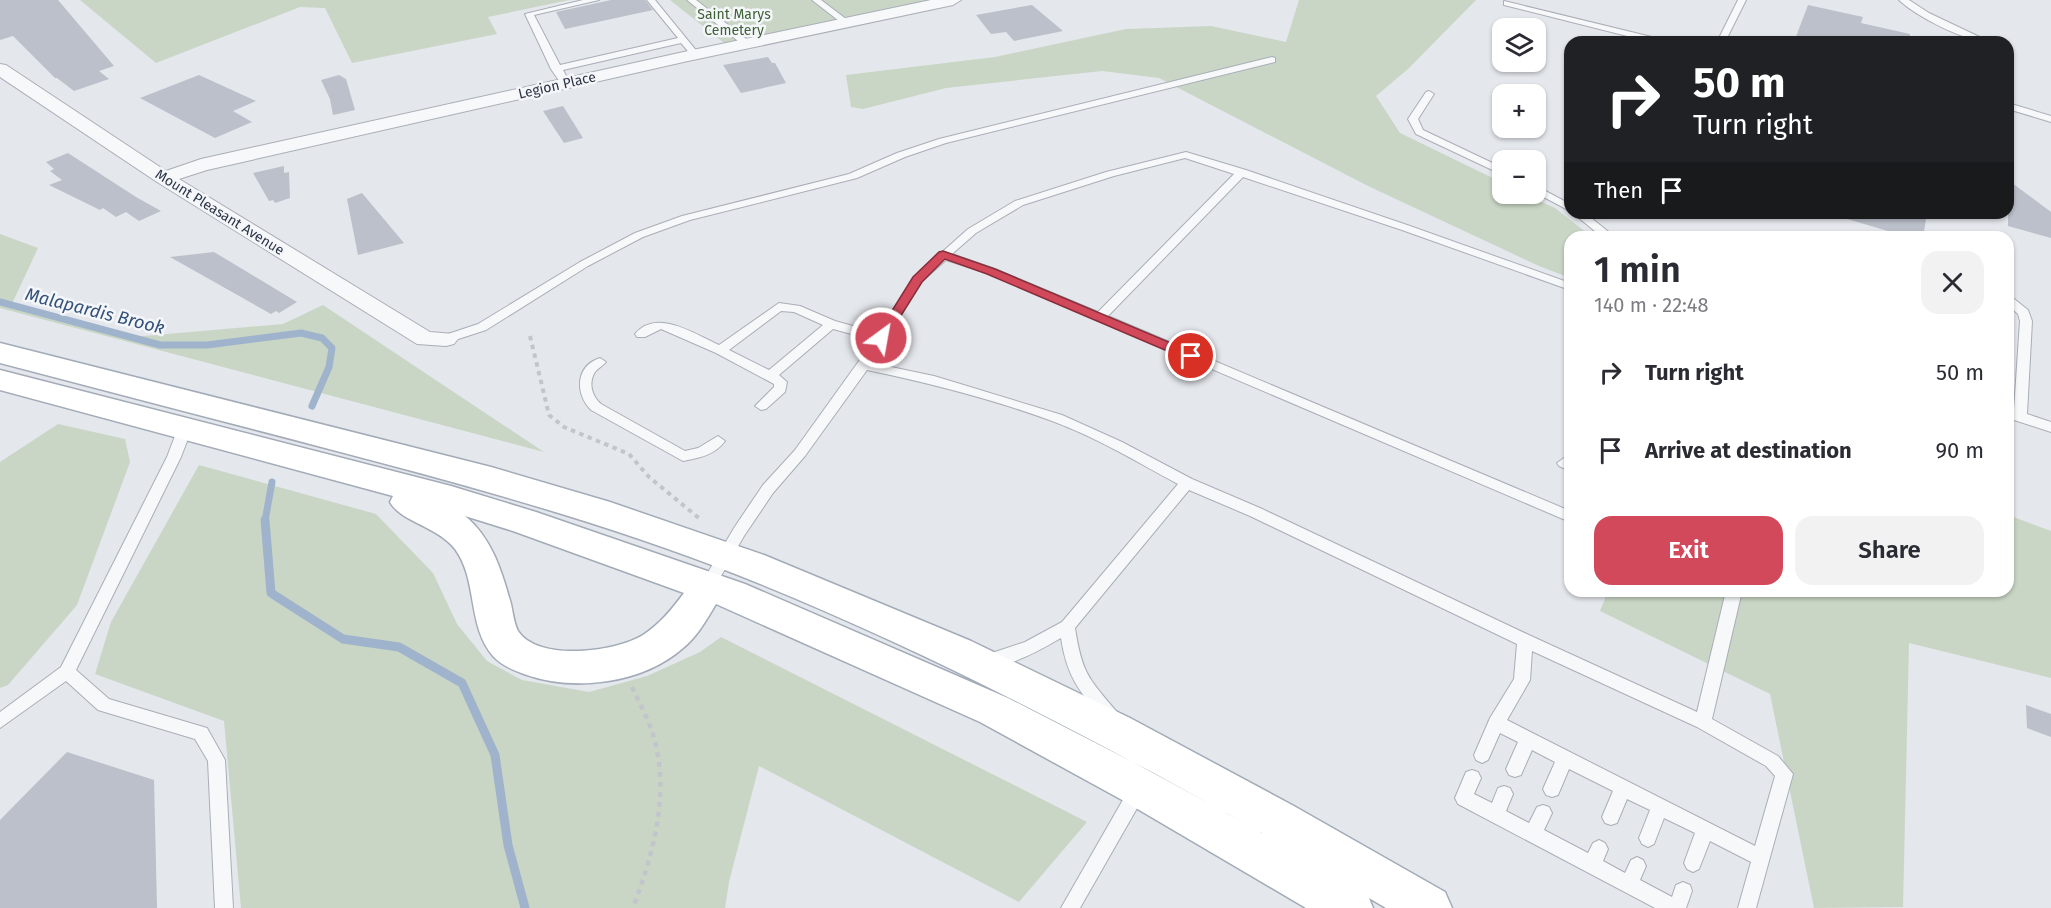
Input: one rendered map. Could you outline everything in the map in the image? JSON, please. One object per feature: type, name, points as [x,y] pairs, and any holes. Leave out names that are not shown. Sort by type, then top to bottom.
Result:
[{"type":"main road","points":[[0,353],[491,479],[598,511],[716,571],[829,635],[994,710],[1139,787],[1350,908]]},
{"type":"main road","points":[[0,380],[346,471],[524,521],[716,571],[825,595],[977,662],[1128,738],[1277,819],[1428,908]]},
{"type":"main road","points":[[346,471],[453,525],[471,544],[481,563],[499,633],[507,645],[521,656],[545,663],[572,668],[593,667],[634,657],[669,637],[716,571]]},
{"type":"street","name":"Legion Place","points":[[164,178],[201,165],[560,76],[695,54],[953,0]]},
{"type":"street","name":"Mount Pleasant Avenue","points":[[0,69],[164,178],[425,339],[446,339]]},
{"type":"lane","points":[[596,0],[529,14],[560,76],[682,40]]},
{"type":"lane","points":[[651,0],[695,54]]},
{"type":"lane","points":[[691,0],[746,43]]},
{"type":"lane","points":[[816,0],[846,22]]},
{"type":"lane","points":[[1723,36],[1742,0]]},
{"type":"lane","points":[[1902,0],[1926,15],[1973,36]]},
{"type":"lane","points":[[1507,3],[1637,36]]},
{"type":"lane","points":[[446,339],[482,327],[606,251],[663,225],[853,176],[901,155],[943,141],[1272,60]]},
{"type":"lane","points":[[1429,94],[1413,119],[1419,132],[1492,167]]},
{"type":"lane","points":[[2014,108],[2051,118]]},
{"type":"lane","points":[[716,571],[768,489],[800,453],[864,365],[917,280],[972,231],[1019,203],[1110,174],[1186,155],[1242,172],[1564,284]]},
{"type":"lane","points":[[1099,318],[1242,172]]},
{"type":"lane","points":[[1546,194],[1564,204]]},
{"type":"lane","points":[[1586,219],[1601,231]]},
{"type":"lane","points":[[943,255],[991,271],[1564,514]]},
{"type":"lane","points":[[2014,304],[2024,313],[2026,321],[2014,415],[2051,427]]},
{"type":"lane","points":[[720,350],[779,307],[796,309],[831,324],[881,338]]},
{"type":"lane","points":[[770,376],[831,324]]},
{"type":"lane","points":[[641,334],[652,327],[662,325],[672,327],[781,382],[780,389],[761,406]]},
{"type":"lane","points":[[600,362],[590,370],[584,392],[587,399],[596,407],[683,456],[702,452],[718,441]]},
{"type":"lane","points":[[864,365],[934,380],[1057,418],[1187,483],[1255,512],[1525,641],[1703,722],[1772,761],[1784,774],[1747,908]]},
{"type":"lane","points":[[0,721],[67,672],[174,457],[184,428]]},
{"type":"lane","points":[[977,662],[1005,657],[1031,647],[1067,627],[1187,483]]},
{"type":"lane","points":[[1703,722],[1733,597]]},
{"type":"lane","points":[[1067,627],[1072,659],[1081,681],[1128,738]]},
{"type":"lane","points":[[1482,755],[1496,723],[1522,680],[1525,641]]},
{"type":"lane","points":[[67,672],[104,705],[201,733],[216,760],[224,908]]},
{"type":"lane","points":[[1496,723],[1761,858]]},
{"type":"lane","points":[[1515,769],[1528,738]]},
{"type":"lane","points":[[1552,789],[1566,757]]},
{"type":"lane","points":[[1472,778],[1464,798],[1533,834],[1595,857],[1629,885],[1678,902]]},
{"type":"lane","points":[[1070,908],[1139,787]]},
{"type":"lane","points":[[1611,817],[1623,787]]},
{"type":"lane","points":[[1496,814],[1504,794]]},
{"type":"lane","points":[[1648,838],[1660,806]]},
{"type":"lane","points":[[1533,834],[1543,813]]},
{"type":"lane","points":[[1693,863],[1704,829]]},
{"type":"lane","points":[[1629,885],[1637,866]]},
{"type":"path","points":[[530,336],[549,415],[564,426],[629,454],[649,477],[703,521]]},
{"type":"path","points":[[628,678],[654,738],[662,794],[651,861],[633,908]]},
{"type":"green space","points":[[80,0],[569,0],[488,17],[497,34],[352,63],[325,8],[300,7],[156,63]]},
{"type":"green space","name":"Saint Marys Cemetery","points":[[670,0],[947,0],[728,46]]},
{"type":"green space","points":[[1299,0],[1476,0],[1408,69],[1376,96],[1400,133],[1492,178],[1492,204],[1546,204],[1564,215],[1564,219],[1569,219],[1584,231],[1564,231],[1564,276],[1368,186],[1159,78],[1102,71],[946,88],[863,109],[851,107],[846,75],[995,57],[1126,29],[1211,26],[1286,42]]},
{"type":"green space","points":[[0,234],[38,248],[11,306],[133,337],[283,324],[323,305],[544,452],[0,308]]},
{"type":"green space","points":[[58,424],[125,439],[130,462],[77,605],[8,685],[0,688],[0,462]]},
{"type":"green space","points":[[199,465],[376,514],[433,573],[457,624],[487,661],[522,680],[589,692],[647,676],[700,652],[721,637],[1087,822],[1019,902],[759,766],[729,882],[725,908],[241,908],[224,721],[95,674],[111,622]]},
{"type":"green space","points":[[2014,517],[2051,531],[2051,678],[1909,643],[1903,907],[1814,908],[1770,694],[1600,611],[1606,597],[2014,597]]},
{"type":"building","points":[[0,0],[58,0],[114,66],[99,71],[109,79],[74,91],[55,78],[13,36],[0,40]]},
{"type":"building","points":[[611,0],[645,0],[653,10],[565,29],[556,12]]},
{"type":"building","points":[[1032,5],[1063,31],[1014,41],[1006,32],[991,34],[976,15]]},
{"type":"building","points":[[1808,5],[1863,17],[1861,23],[1910,34],[1910,36],[1796,36]]},
{"type":"building","points":[[768,57],[772,63],[775,63],[786,83],[741,93],[723,65]]},
{"type":"building","points":[[199,75],[256,101],[233,111],[252,122],[215,138],[140,98]]},
{"type":"building","points":[[339,75],[346,79],[355,110],[333,115],[330,99],[321,80]]},
{"type":"building","points":[[563,106],[583,138],[564,143],[543,111]]},
{"type":"building","points":[[68,153],[161,211],[139,221],[126,212],[116,217],[103,208],[100,210],[49,185],[62,180],[50,171],[54,169],[46,162]]},
{"type":"building","points":[[284,166],[284,173],[289,172],[290,198],[275,203],[273,200],[269,201],[253,173]]},
{"type":"building","points":[[2014,184],[2051,212],[2051,238],[2008,226],[2008,219],[2014,219]]},
{"type":"building","points":[[362,193],[404,243],[358,255],[347,199]]},
{"type":"building","points":[[1847,219],[1926,219],[1924,231],[1888,231]]},
{"type":"building","points":[[214,252],[297,302],[279,313],[276,311],[271,314],[170,257]]},
{"type":"building","points":[[2026,705],[2051,714],[2051,737],[2027,728]]},
{"type":"building","points":[[67,752],[154,780],[157,908],[0,908],[0,820]]},
{"type":"waterway","name":"Malapardis Brook","points":[[0,302],[160,345],[207,345],[301,333],[322,338],[332,348],[329,367],[312,406]]},
{"type":"waterway","name":"Malapardis Brook","points":[[265,521],[272,482]]},
{"type":"waterway","name":"Malapardis Brook","points":[[265,521],[271,593],[343,639],[399,647],[462,683],[495,755],[508,845],[525,908]]},
{"type":"route","points":[[881,338],[917,280],[943,255],[991,271],[1191,356]]}]
